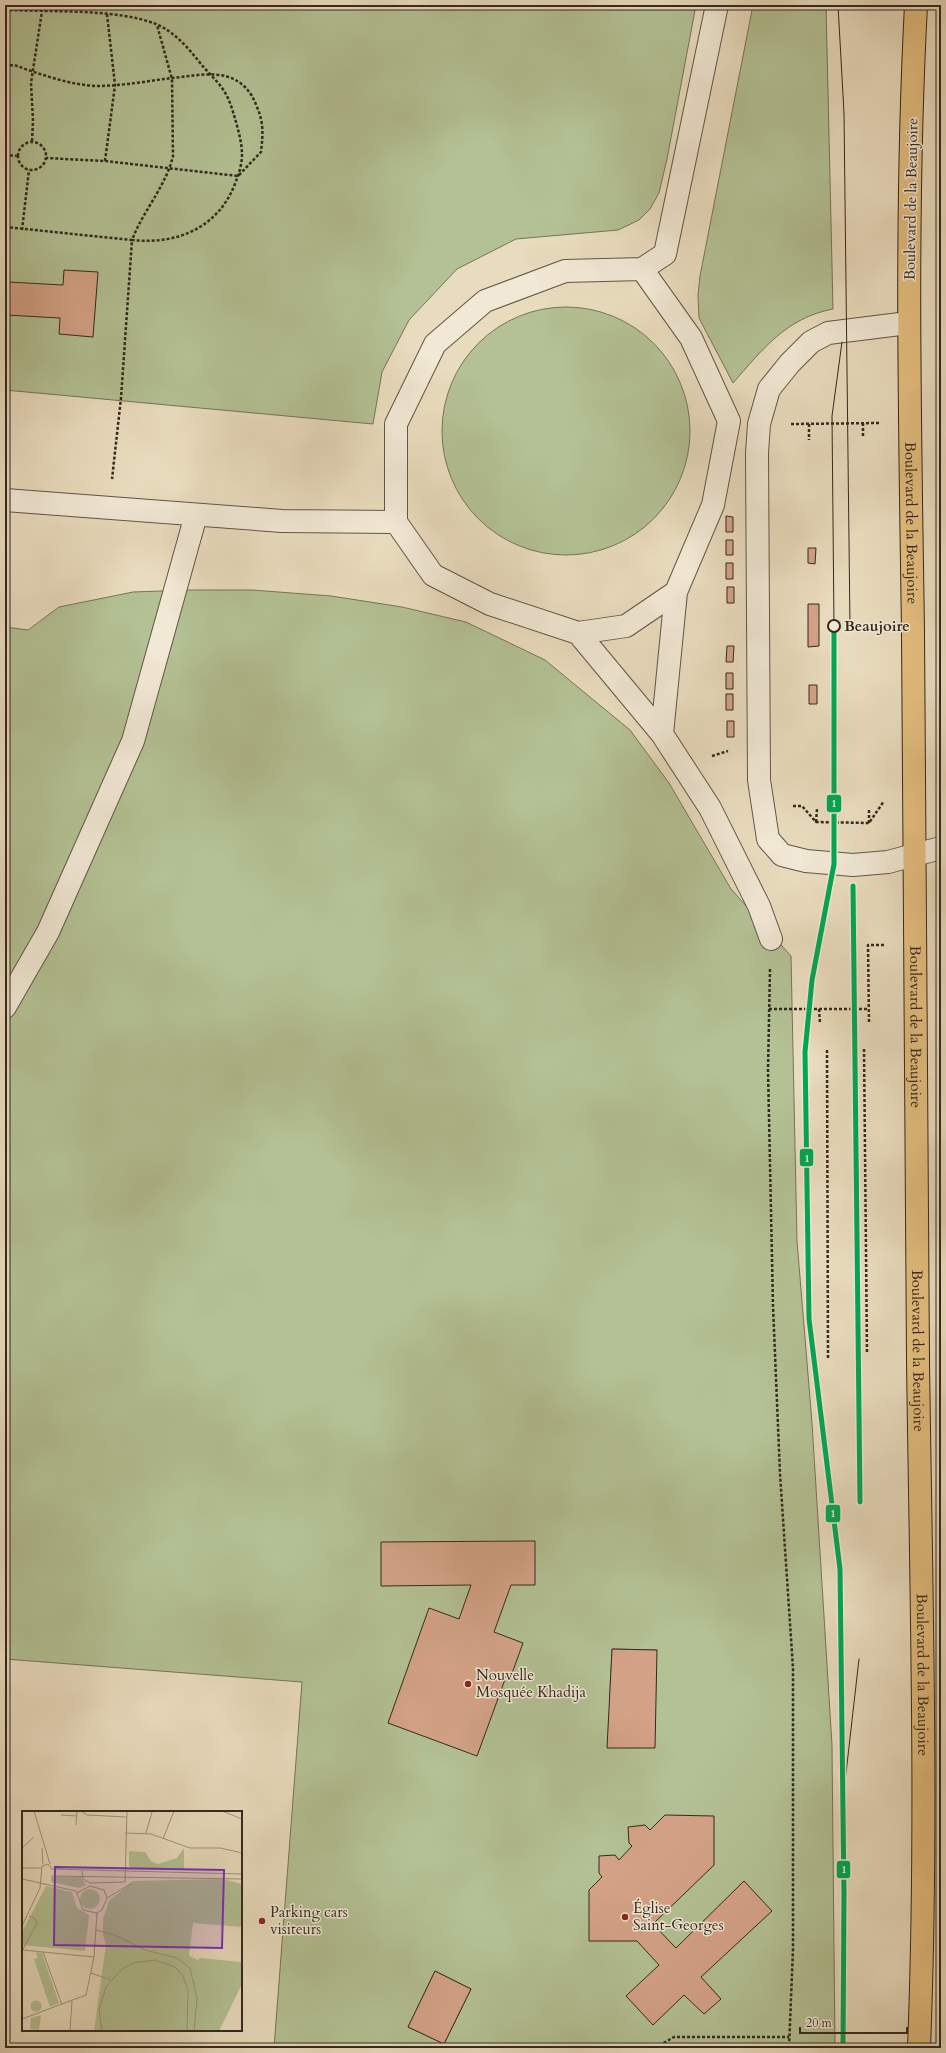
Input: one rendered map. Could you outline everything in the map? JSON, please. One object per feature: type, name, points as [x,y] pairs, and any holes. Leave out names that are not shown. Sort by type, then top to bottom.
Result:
[{"type":"main road","name":"Boulevard de la Beaujoire","points":[[916,5],[908,323],[916,855],[916,1186],[923,1703],[923,1964],[919,2048]]},
{"type":"street","points":[[676,592],[626,626],[578,633],[490,604],[433,575],[396,522],[396,424],[435,344],[486,301],[566,272],[642,269],[665,254],[716,5]]},
{"type":"street","points":[[642,269],[691,338],[729,421],[713,505],[676,592],[662,734]]},
{"type":"street","points":[[908,323],[828,333],[811,342],[790,363],[769,389],[759,424],[757,461],[759,780],[761,804],[768,840],[782,855],[806,861],[853,865],[888,862],[941,848]]},
{"type":"street","points":[[5,500],[282,521],[396,522]]},
{"type":"street","points":[[5,1007],[48,932],[133,741],[196,515]]},
{"type":"street","points":[[578,633],[662,734],[710,808],[759,906],[771,939]]},
{"type":"path","points":[[5,12],[12,10],[42,11],[107,14],[134,17],[157,24],[173,33],[187,46],[225,91],[240,135],[242,156],[234,189],[221,210],[201,228],[170,240],[145,242],[5,228]]},
{"type":"path","points":[[32,142],[33,121],[31,83],[42,11]]},
{"type":"path","points":[[105,160],[115,85],[107,14]]},
{"type":"path","points":[[108,509],[121,398],[132,240],[139,223],[170,168],[173,156],[172,78],[157,24]]},
{"type":"path","points":[[5,66],[14,65],[74,84],[96,86],[115,85],[195,74],[233,78],[245,85],[256,103],[262,124],[262,152],[238,176]]},
{"type":"path","points":[[32,142],[43,147],[46,158],[38,169],[29,170],[22,166],[18,156],[20,147],[32,142]]},
{"type":"path","points":[[5,154],[18,156]]},
{"type":"path","points":[[46,158],[105,160],[238,176]]},
{"type":"path","points":[[22,230],[29,170]]},
{"type":"path","points":[[863,423],[863,438]]},
{"type":"path","points":[[759,424],[910,423]]},
{"type":"path","points":[[809,424],[810,440]]},
{"type":"path","points":[[869,823],[883,801],[915,800]]},
{"type":"path","points":[[761,804],[802,806],[816,822],[869,823]]},
{"type":"path","points":[[816,809],[816,822]]},
{"type":"path","points":[[869,810],[869,823]]},
{"type":"path","points":[[771,939],[768,1078],[773,1306],[780,1474],[793,1668],[793,1949],[789,2048]]},
{"type":"path","points":[[869,1022],[868,945],[916,945]]},
{"type":"path","points":[[769,1009],[869,1009]]},
{"type":"path","points":[[819,1009],[820,1023]]},
{"type":"path","points":[[864,1049],[867,1354]]},
{"type":"path","points":[[827,1050],[828,1358]]},
{"type":"path","points":[[655,2048],[674,2037],[789,2037]]},
{"type":"green space","points":[[5,5],[696,5],[667,159],[659,193],[650,209],[639,220],[618,230],[516,239],[457,269],[409,320],[382,372],[373,424],[5,390]]},
{"type":"green space","points":[[753,5],[826,5],[833,309],[816,313],[789,327],[765,347],[733,383],[699,318],[698,295],[700,276]]},
{"type":"green space","points":[[554,307],[578,307],[602,312],[625,321],[654,343],[676,372],[681,383],[688,407],[690,431],[688,455],[681,479],[676,490],[654,519],[625,541],[614,546],[578,555],[554,555],[530,550],[507,541],[487,527],[470,510],[456,490],[447,467],[442,443],[442,419],[447,395],[456,372],[470,352],[487,335],[507,321],[530,312]]},
{"type":"green space","points":[[252,590],[331,596],[402,607],[466,622],[545,660],[630,730],[669,783],[731,889],[791,956],[797,1241],[812,1423],[832,1745],[835,2048],[274,2048],[302,1682],[5,1659],[5,627],[28,630],[59,607],[133,592]],"holes":[[[612,1649],[657,1650],[608,1748]],[[435,1971],[471,1989],[444,2044],[408,2027]]]},
{"type":"building","points":[[64,270],[98,272],[93,337],[59,334],[60,318],[6,315],[8,282],[63,285]]},
{"type":"building","points":[[726,516],[733,517],[733,532],[726,532]]},
{"type":"building","points":[[726,540],[733,540],[733,555],[726,555]]},
{"type":"building","points":[[808,548],[816,548],[815,564],[808,563]]},
{"type":"building","points":[[726,563],[733,563],[733,579],[726,579]]},
{"type":"building","points":[[727,587],[734,587],[734,603],[727,603]]},
{"type":"building","name":"Beaujoire","points":[[808,604],[819,604],[819,646],[808,647]]},
{"type":"building","points":[[727,646],[734,646],[733,662],[726,662]]},
{"type":"building","points":[[726,673],[733,673],[733,689],[726,689]]},
{"type":"building","points":[[809,685],[817,685],[817,704],[809,704]]},
{"type":"building","points":[[726,694],[733,694],[733,710],[726,710]]},
{"type":"building","points":[[727,721],[734,721],[734,737],[727,737]]},
{"type":"building","points":[[535,1541],[535,1585],[511,1585],[494,1632],[523,1643],[511,1676],[507,1674],[477,1756],[388,1723],[429,1608],[459,1619],[471,1585],[381,1586],[381,1542]]},
{"type":"building","points":[[612,1649],[657,1650],[655,1748],[607,1748]]},
{"type":"building","name":"Église Saint-Georges","points":[[665,1815],[714,1816],[714,1865],[653,1924],[676,1948],[744,1881],[772,1911],[701,1977],[721,1999],[704,2014],[684,1995],[653,2025],[626,1996],[659,1965],[637,1941],[589,1941],[589,1890],[602,1877],[599,1873],[599,1856],[615,1855],[619,1860],[632,1846],[629,1843],[628,1827],[645,1825],[650,1830]]},
{"type":"building","points":[[435,1971],[471,1989],[444,2044],[408,2027]]},
{"type":"tram line","points":[[838,5],[844,113],[850,626]]},
{"type":"tram line","points":[[834,625],[832,416],[842,342]]},
{"type":"tram line","points":[[844,1791],[859,1659]]},
{"type":"transit line","name":"1","points":[[834,625],[834,864],[812,980],[805,1052],[809,1319],[840,1569],[844,1893],[843,2048]]},
{"type":"transit line","name":"1","points":[[853,886],[860,1502]]},
{"type":"place","name":"Beaujoire","points":[[834,626]]},
{"type":"place","name":"Nouvelle Mosquée Khadija","points":[[468,1684]]},
{"type":"place","name":"Église Saint-Georges","points":[[625,1917]]},
{"type":"place","name":"Parking cars visiteurs","points":[[262,1921]]}]
